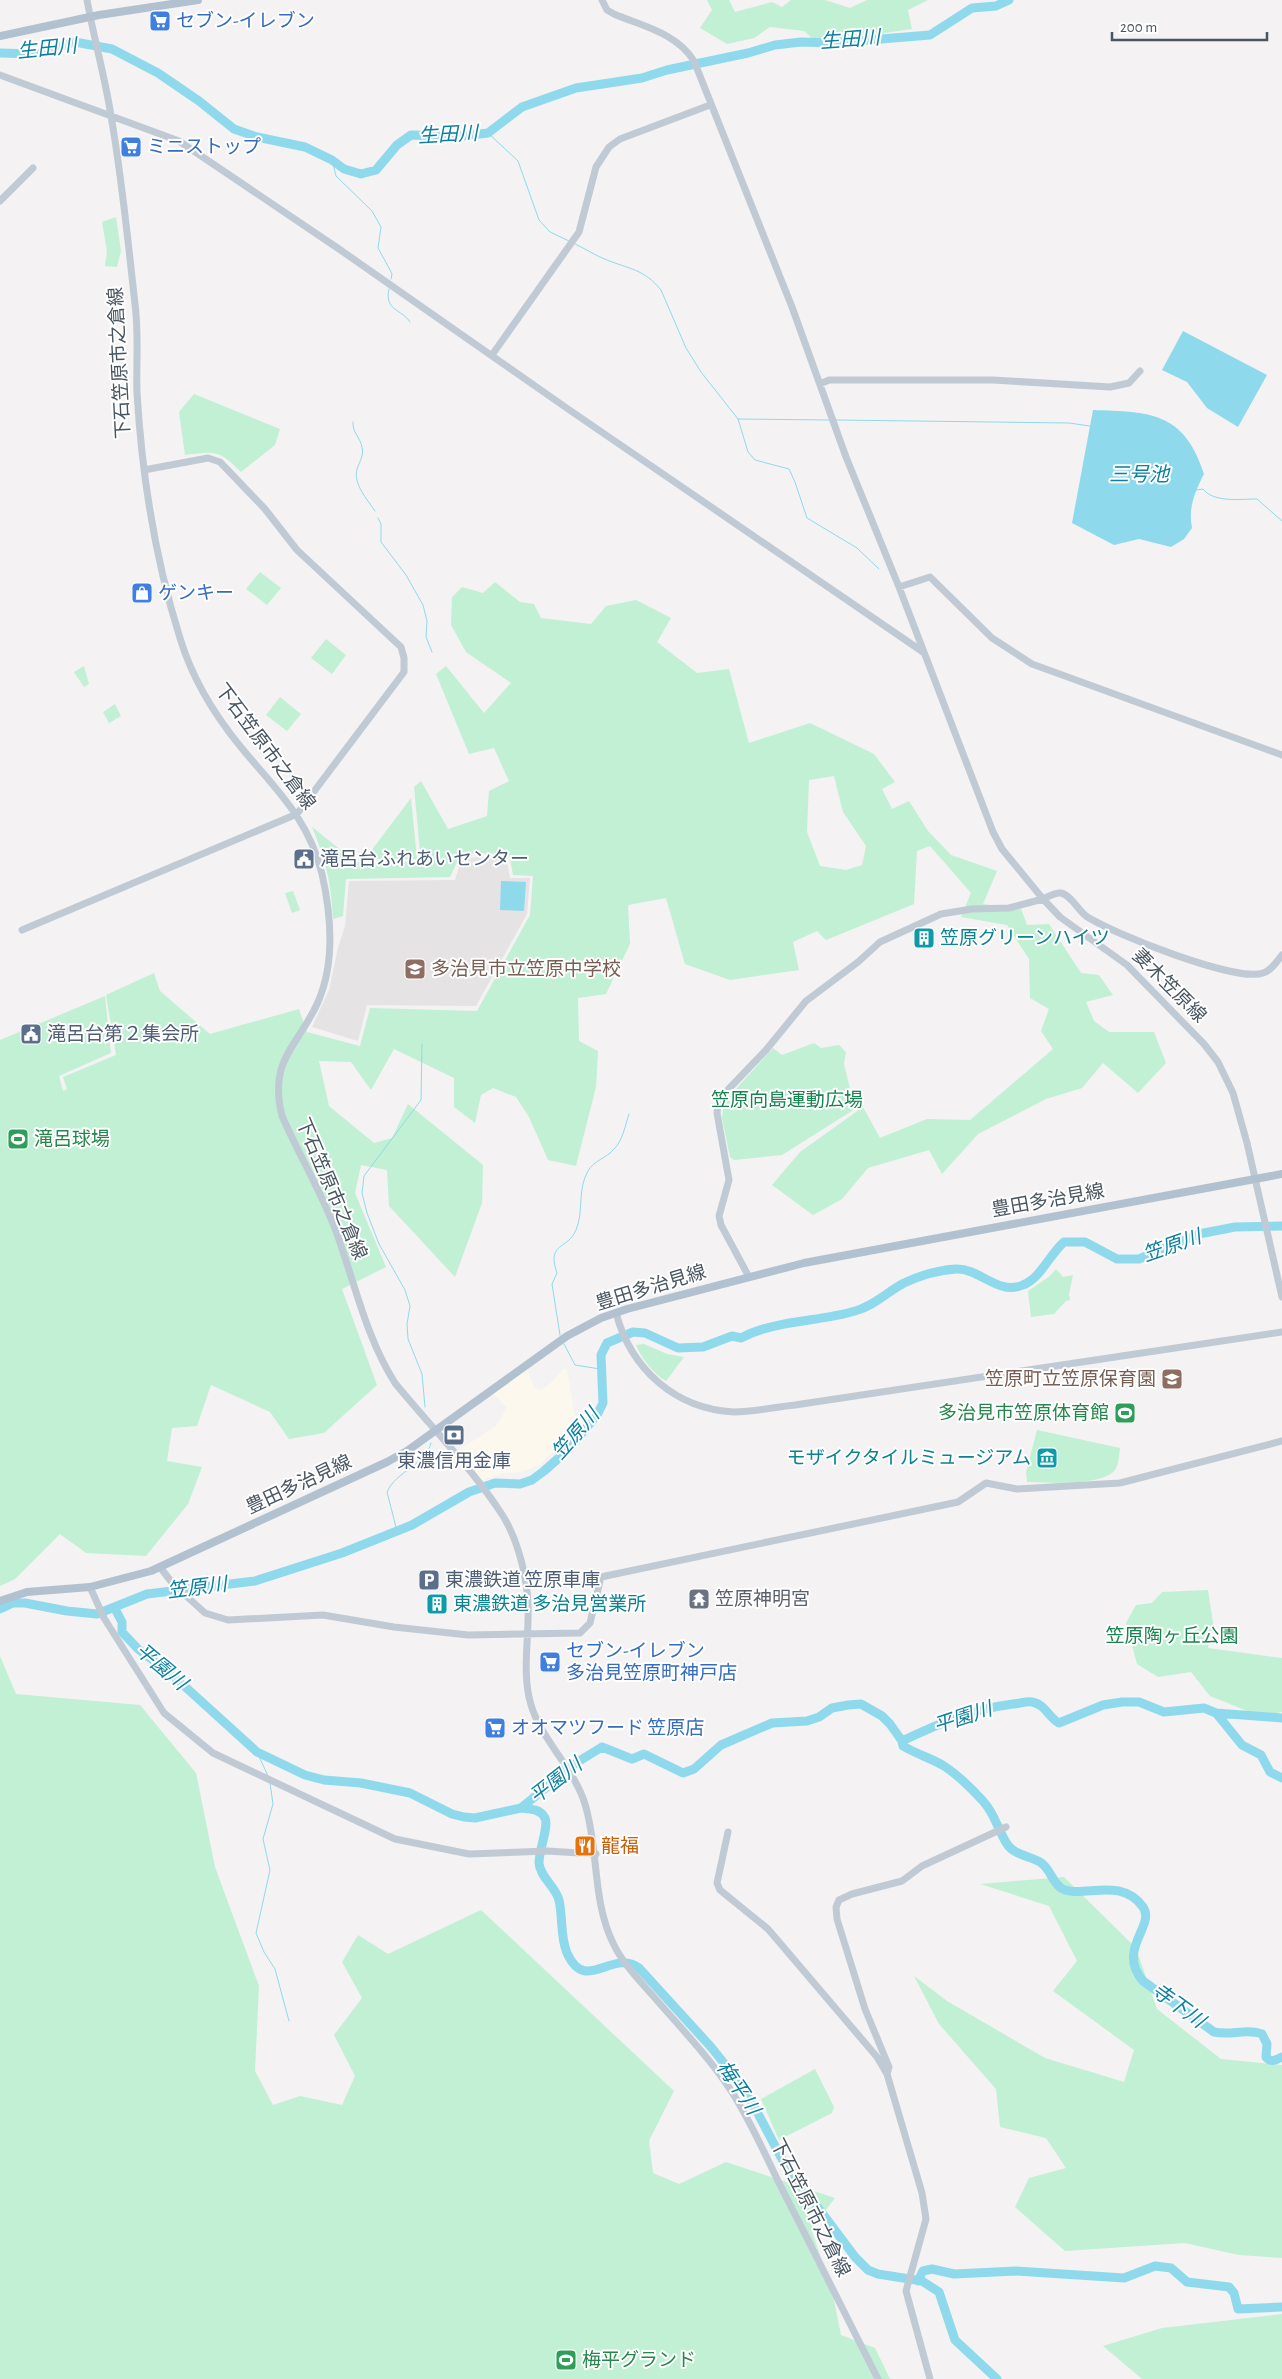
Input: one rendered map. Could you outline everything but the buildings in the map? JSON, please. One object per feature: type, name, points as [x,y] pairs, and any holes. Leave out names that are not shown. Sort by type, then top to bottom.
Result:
[{"type":"main road","points":[[0,36],[90,17],[198,0]]},
{"type":"main road","name":"豊田多治見線","points":[[0,1601],[27,1592],[90,1587],[160,1567],[387,1462],[435,1432],[567,1336],[601,1318],[616,1313],[749,1276],[886,1247],[1282,1174]]},
{"type":"street","name":"下石笠原市之倉線","points":[[87,0],[111,116],[136,308],[137,391],[144,470],[158,550],[179,637],[192,670],[221,722],[297,814],[310,838],[322,874],[327,907],[330,961],[317,1004],[283,1062],[278,1080],[278,1099],[282,1116],[336,1232],[370,1336],[382,1363],[395,1383],[476,1480],[504,1517],[524,1568],[528,1594],[527,1686],[531,1706],[541,1729],[572,1776],[585,1805],[596,1854],[598,1888],[605,1925],[620,1957],[628,1969],[690,2038],[733,2094],[878,2379]]},
{"type":"street","points":[[602,0],[607,10],[614,14],[678,42],[688,50],[694,61],[769,249],[846,457],[899,587],[993,832],[1002,849],[1043,898],[1009,908],[972,909],[941,914],[880,942],[858,962],[806,1001],[766,1050],[722,1097],[718,1104],[717,1113],[729,1180],[719,1216],[725,1235],[749,1276]]},
{"type":"street","points":[[0,75],[179,141],[339,249],[707,505],[800,566],[892,632],[924,652]]},
{"type":"street","points":[[492,355],[579,232],[596,167],[608,147],[620,138],[710,105]]},
{"type":"street","points":[[0,201],[33,168]]},
{"type":"street","points":[[820,384],[829,380],[993,380],[1110,388],[1129,383],[1140,371]]},
{"type":"street","points":[[22,930],[297,814],[404,672],[404,658],[401,647],[298,550],[259,502],[220,462],[208,458],[144,470]]},
{"type":"street","points":[[899,587],[930,577],[992,638],[1032,664],[1282,755]]},
{"type":"street","name":"妻木笠原線","points":[[1282,954],[1271,969],[1263,974],[1250,975],[1212,967],[1155,948],[1087,917],[1064,894],[1058,893],[1043,898],[1060,917],[1127,965],[1210,1051],[1218,1062],[1233,1093],[1256,1179],[1282,1297]]},
{"type":"street","points":[[616,1313],[628,1346],[649,1375],[680,1398],[710,1408],[746,1412],[1282,1332]]},
{"type":"street","points":[[160,1567],[173,1584],[205,1613],[228,1620],[324,1615],[394,1627],[460,1634],[527,1635],[580,1633],[590,1622],[601,1585],[601,1577],[958,1502],[986,1483],[1018,1489],[1120,1483],[1282,1441]]},
{"type":"street","points":[[90,1587],[104,1618],[164,1713],[213,1753],[395,1839],[469,1854],[547,1851],[596,1854]]},
{"type":"street","points":[[887,2074],[889,2067],[865,2009],[837,1920],[836,1907],[839,1900],[852,1894],[902,1881],[922,1866],[1006,1826]]},
{"type":"street","points":[[728,1832],[717,1883],[720,1890],[768,1929],[877,2057],[887,2074],[922,2193],[926,2219],[924,2234],[910,2272],[906,2291],[930,2379]]},
{"type":"shaded area","name":"多治見市立笠原中学校","points":[[506,856],[510,878],[530,878],[527,914],[476,1006],[367,1005],[358,1041],[312,1027],[329,990],[345,926],[349,881],[455,880],[462,858]]},
{"type":"shaded area","points":[[527,1369],[535,1389],[541,1390],[553,1381],[563,1369],[567,1369],[574,1412],[579,1422],[541,1464],[522,1472],[500,1474],[480,1481],[456,1452],[496,1426],[507,1408],[493,1393]]},
{"type":"green space","points":[[707,0],[729,0],[735,12],[772,2],[782,7],[791,0],[825,0],[850,8],[867,0],[928,0],[908,10],[912,29],[836,40],[813,39],[804,31],[770,27],[754,38],[727,44],[700,28],[712,10]]},
{"type":"green space","points":[[116,217],[121,251],[117,267],[105,266],[107,251],[102,222]]},
{"type":"green space","points":[[194,394],[280,429],[275,445],[241,472],[222,456],[216,454],[185,455],[179,412]]},
{"type":"green space","points":[[260,572],[281,588],[267,605],[246,589]]},
{"type":"green space","points":[[495,582],[520,602],[534,604],[541,618],[591,624],[606,606],[636,600],[671,618],[657,642],[697,673],[729,669],[749,743],[810,723],[874,754],[895,782],[882,789],[892,809],[909,801],[928,831],[951,855],[997,871],[983,904],[1021,909],[1027,925],[1049,924],[1081,973],[1099,975],[1113,995],[1086,1002],[1094,1021],[1109,1032],[1154,1032],[1166,1063],[1138,1093],[1103,1063],[1082,1088],[1046,1099],[978,1134],[942,1174],[929,1150],[868,1168],[842,1199],[813,1215],[772,1185],[800,1152],[863,1107],[880,1138],[927,1119],[970,1120],[1053,1049],[1041,1031],[1049,1009],[1030,998],[1029,959],[1007,925],[961,917],[971,893],[930,846],[917,851],[914,904],[826,940],[817,931],[793,942],[799,970],[730,980],[685,964],[666,898],[628,905],[630,944],[606,994],[578,998],[579,1041],[598,1051],[596,1087],[576,1166],[548,1160],[529,1117],[516,1097],[493,1088],[481,1095],[475,1123],[454,1107],[454,1078],[394,1049],[371,1090],[351,1062],[319,1061],[329,1106],[374,1143],[392,1138],[408,1104],[483,1165],[482,1203],[455,1277],[389,1206],[387,1170],[361,1165],[355,1193],[386,1267],[342,1289],[377,1385],[324,1433],[289,1439],[270,1412],[211,1385],[197,1426],[172,1428],[167,1461],[202,1467],[188,1504],[146,1556],[86,1553],[60,1534],[15,1579],[0,1586],[0,1040],[105,996],[111,1053],[59,1076],[63,1091],[67,1089],[63,1077],[116,1055],[106,995],[154,973],[160,991],[210,1034],[299,1009],[307,1032],[360,1046],[370,1008],[477,1011],[530,915],[533,876],[513,875],[509,853],[461,854],[450,877],[346,879],[343,916],[333,919],[327,872],[312,827],[356,862],[421,862],[414,787],[421,781],[448,829],[487,816],[489,791],[509,781],[494,748],[469,754],[436,674],[446,666],[484,713],[511,683],[466,652],[451,625],[452,597],[462,587],[483,593]],"holes":[[[834,776],[843,812],[866,846],[862,865],[846,870],[820,866],[807,832],[809,780]]]},
{"type":"green space","points":[[326,639],[346,655],[332,674],[311,658]]},
{"type":"green space","points":[[84,666],[89,684],[84,687],[74,672]]},
{"type":"green space","points":[[280,697],[301,714],[287,731],[266,715]]},
{"type":"green space","points":[[115,704],[121,716],[109,723],[103,712]]},
{"type":"green space","points":[[411,798],[417,859],[365,859]]},
{"type":"green space","points":[[293,891],[300,910],[292,913],[285,893]]},
{"type":"green space","name":"笠原向島運動広場","points":[[814,1043],[821,1048],[839,1045],[846,1052],[844,1064],[855,1109],[782,1155],[734,1160],[730,1157],[722,1118],[724,1102],[773,1048],[782,1055]]},
{"type":"green space","points":[[1056,1269],[1063,1277],[1073,1275],[1069,1294],[1070,1300],[1066,1301],[1054,1314],[1031,1317],[1028,1291],[1050,1276]]},
{"type":"green space","points":[[644,1344],[667,1354],[684,1357],[666,1381],[652,1370],[641,1355],[636,1345]]},
{"type":"green space","points":[[1037,1430],[1120,1448],[1116,1468],[1109,1475],[1087,1481],[1060,1483],[1027,1482],[1026,1472]]},
{"type":"green space","name":"笠原陶ヶ丘公園","points":[[1208,1590],[1213,1623],[1208,1648],[1282,1658],[1282,1712],[1260,1716],[1210,1696],[1191,1672],[1158,1677],[1137,1664],[1126,1623],[1136,1605],[1152,1603],[1162,1592]]},
{"type":"green space","points":[[0,1656],[16,1694],[140,1705],[196,1773],[215,1867],[259,1986],[255,2071],[273,2105],[300,2096],[342,2105],[355,2076],[334,2035],[362,1998],[342,1962],[358,1935],[388,1954],[481,1910],[674,2091],[649,2141],[653,2173],[679,2184],[726,2162],[835,2198],[811,2229],[832,2290],[841,2335],[875,2348],[890,2379],[0,2379]]},
{"type":"green space","points":[[1064,1877],[1136,1948],[1157,2009],[1221,2059],[1282,2065],[1282,2258],[1239,2255],[1185,2243],[1065,2251],[1015,2207],[1029,2178],[1066,2168],[1046,2138],[1000,2127],[996,2089],[939,2024],[914,1976],[947,2001],[1045,2058],[1124,2082],[1134,2050],[1053,1991],[1077,1961],[1049,1906],[980,1884]]},
{"type":"green space","points":[[815,2069],[834,2107],[832,2113],[779,2140],[761,2099]]},
{"type":"green space","points":[[1282,2314],[1282,2379],[1142,2379],[1103,2346],[1162,2328]]},
{"type":"water","points":[[1183,331],[1267,375],[1238,427],[1207,408],[1187,382],[1162,370]]},
{"type":"water","name":"三号池","points":[[1093,410],[1131,412],[1162,419],[1175,427],[1186,438],[1196,453],[1204,474],[1195,493],[1192,506],[1192,528],[1184,539],[1171,547],[1139,539],[1114,545],[1072,523]]},
{"type":"water","points":[[501,881],[526,882],[524,911],[500,910]]},
{"type":"waterway","name":"生田川","points":[[0,53],[36,54],[75,42],[112,49],[158,73],[199,101],[234,129],[257,137],[305,147],[332,160],[344,169],[361,174],[376,170],[397,145],[411,135],[463,136],[488,133],[522,107],[576,88],[642,78],[667,70],[748,53],[775,45],[801,42],[833,43],[930,35],[972,8],[996,6],[1009,0]]},
{"type":"waterway","points":[[488,133],[518,161],[539,220],[550,232],[569,241]]},
{"type":"waterway","points":[[332,160],[336,176],[372,211],[381,227],[378,248],[392,274],[391,279]]},
{"type":"waterway","points":[[575,244],[603,258],[636,270],[655,283],[661,290],[686,348],[701,372],[738,419],[748,452],[755,460],[789,469],[807,518],[857,548],[879,569]]},
{"type":"waterway","points":[[389,289],[388,296],[391,306],[410,322]]},
{"type":"waterway","points":[[738,419],[829,420]]},
{"type":"waterway","points":[[836,420],[1069,423],[1090,426]]},
{"type":"waterway","points":[[353,422],[362,450],[357,469],[357,480],[375,511]]},
{"type":"waterway","points":[[1196,490],[1203,489],[1220,498],[1235,500],[1257,499],[1282,521]]},
{"type":"waterway","points":[[378,518],[381,524],[381,542],[406,575],[423,605],[427,621],[426,637],[432,652]]},
{"type":"waterway","points":[[422,1044],[421,1100],[364,1176],[362,1193],[367,1213],[379,1244],[405,1290],[410,1306],[407,1324],[408,1339],[422,1374],[425,1407]]},
{"type":"waterway","points":[[560,1335],[552,1284],[557,1273],[554,1256],[559,1247],[568,1241],[576,1230],[580,1215],[581,1193],[588,1171],[611,1152],[620,1141],[629,1114]]},
{"type":"waterway","name":"笠原川","points":[[0,1609],[13,1603],[25,1603],[67,1611],[97,1614],[147,1594],[255,1581],[342,1553],[412,1525],[469,1492],[495,1483],[520,1484],[532,1480],[569,1449],[597,1415],[603,1403],[601,1355],[607,1343],[633,1332],[645,1333],[678,1348],[703,1347],[732,1336],[741,1338],[782,1324],[841,1315],[862,1309],[904,1283],[943,1271],[965,1270],[1005,1287],[1023,1285],[1040,1272],[1064,1242],[1085,1242],[1117,1259],[1139,1259],[1199,1234],[1235,1227],[1282,1226]]},
{"type":"waterway","points":[[564,1344],[575,1365],[600,1369]]},
{"type":"waterway","points":[[397,1531],[387,1492],[397,1479],[423,1457],[431,1443]]},
{"type":"waterway","name":"平園川","points":[[114,1607],[122,1622],[122,1632],[138,1649],[170,1673],[257,1752],[305,1775],[324,1780],[361,1783],[410,1793],[452,1814],[464,1817],[475,1818],[521,1808],[576,1763],[602,1747],[632,1759],[644,1754],[683,1773],[694,1769],[721,1745],[772,1723],[807,1721],[819,1717],[832,1708],[861,1704],[882,1716],[902,1741],[903,1746],[944,1766],[965,1782],[987,1806],[1010,1848],[1044,1865],[1061,1888],[1079,1892],[1112,1890],[1134,1897],[1143,1907],[1146,1914],[1133,1959],[1143,1981],[1214,2032],[1256,2032],[1262,2034],[1267,2044],[1266,2057],[1272,2060],[1282,2057]]},
{"type":"waterway","name":"平園川","points":[[902,1741],[970,1713],[998,1706],[1027,1702],[1040,1705],[1059,1723],[1103,1705],[1122,1702],[1139,1702],[1164,1712],[1204,1708],[1216,1713],[1282,1718]]},
{"type":"waterway","points":[[1216,1713],[1242,1745],[1261,1755],[1270,1772],[1282,1778]]},
{"type":"waterway","points":[[257,1752],[268,1776]]},
{"type":"waterway","points":[[270,1783],[273,1804],[263,1839],[270,1870],[256,1933],[264,1952],[275,1969],[289,2021]]},
{"type":"waterway","name":"梅平川","points":[[521,1808],[538,1811],[545,1818],[546,1827],[539,1863],[542,1873],[559,1900],[562,1934],[567,1953],[574,1965],[582,1970],[591,1971],[619,1963],[629,1963],[639,1968],[711,2047],[735,2077],[755,2108],[783,2161],[855,2257],[868,2270],[878,2274],[922,2281],[939,2292],[955,2340],[997,2379]]},
{"type":"waterway","points":[[918,2281],[923,2271],[932,2269],[954,2274],[1016,2271],[1124,2278],[1155,2266],[1171,2268],[1187,2282],[1229,2287],[1234,2293],[1238,2309],[1282,2307]]},
{"type":"place","name":"セブン-イレブン","points":[[160,21]]},
{"type":"place","name":"ミニストップ","points":[[131,147]]},
{"type":"place","name":"ゲンキー","points":[[142,593]]},
{"type":"place","name":"滝呂台ふれあいセンター","points":[[304,859]]},
{"type":"place","name":"笠原グリーンハイツ","points":[[924,938]]},
{"type":"place","name":"多治見市立笠原中学校","points":[[415,969]]},
{"type":"place","name":"滝呂台第２集会所","points":[[31,1034]]},
{"type":"place","name":"滝呂球場","points":[[18,1139]]},
{"type":"place","name":"笠原町立笠原保育園","points":[[1172,1379]]},
{"type":"place","name":"多治見市笠原体育館","points":[[1125,1413]]},
{"type":"place","name":"東濃信用金庫","points":[[454,1435]]},
{"type":"place","name":"モザイクタイルミュージアム","points":[[1047,1458]]},
{"type":"place","name":"東濃鉄道 笠原車庫","points":[[429,1580]]},
{"type":"place","name":"笠原神明宮","points":[[699,1599]]},
{"type":"place","name":"東濃鉄道 多治見営業所","points":[[437,1604]]},
{"type":"place","name":"セブン-イレブン 多治見笠原町神戸店","points":[[550,1662]]},
{"type":"place","name":"オオマツフード 笠原店","points":[[495,1728]]},
{"type":"place","name":"龍福","points":[[585,1846]]},
{"type":"place","name":"梅平グランド","points":[[566,2360]]},
{"type":"water label","name":"寺下川","points":[[1178,2006]]}]
